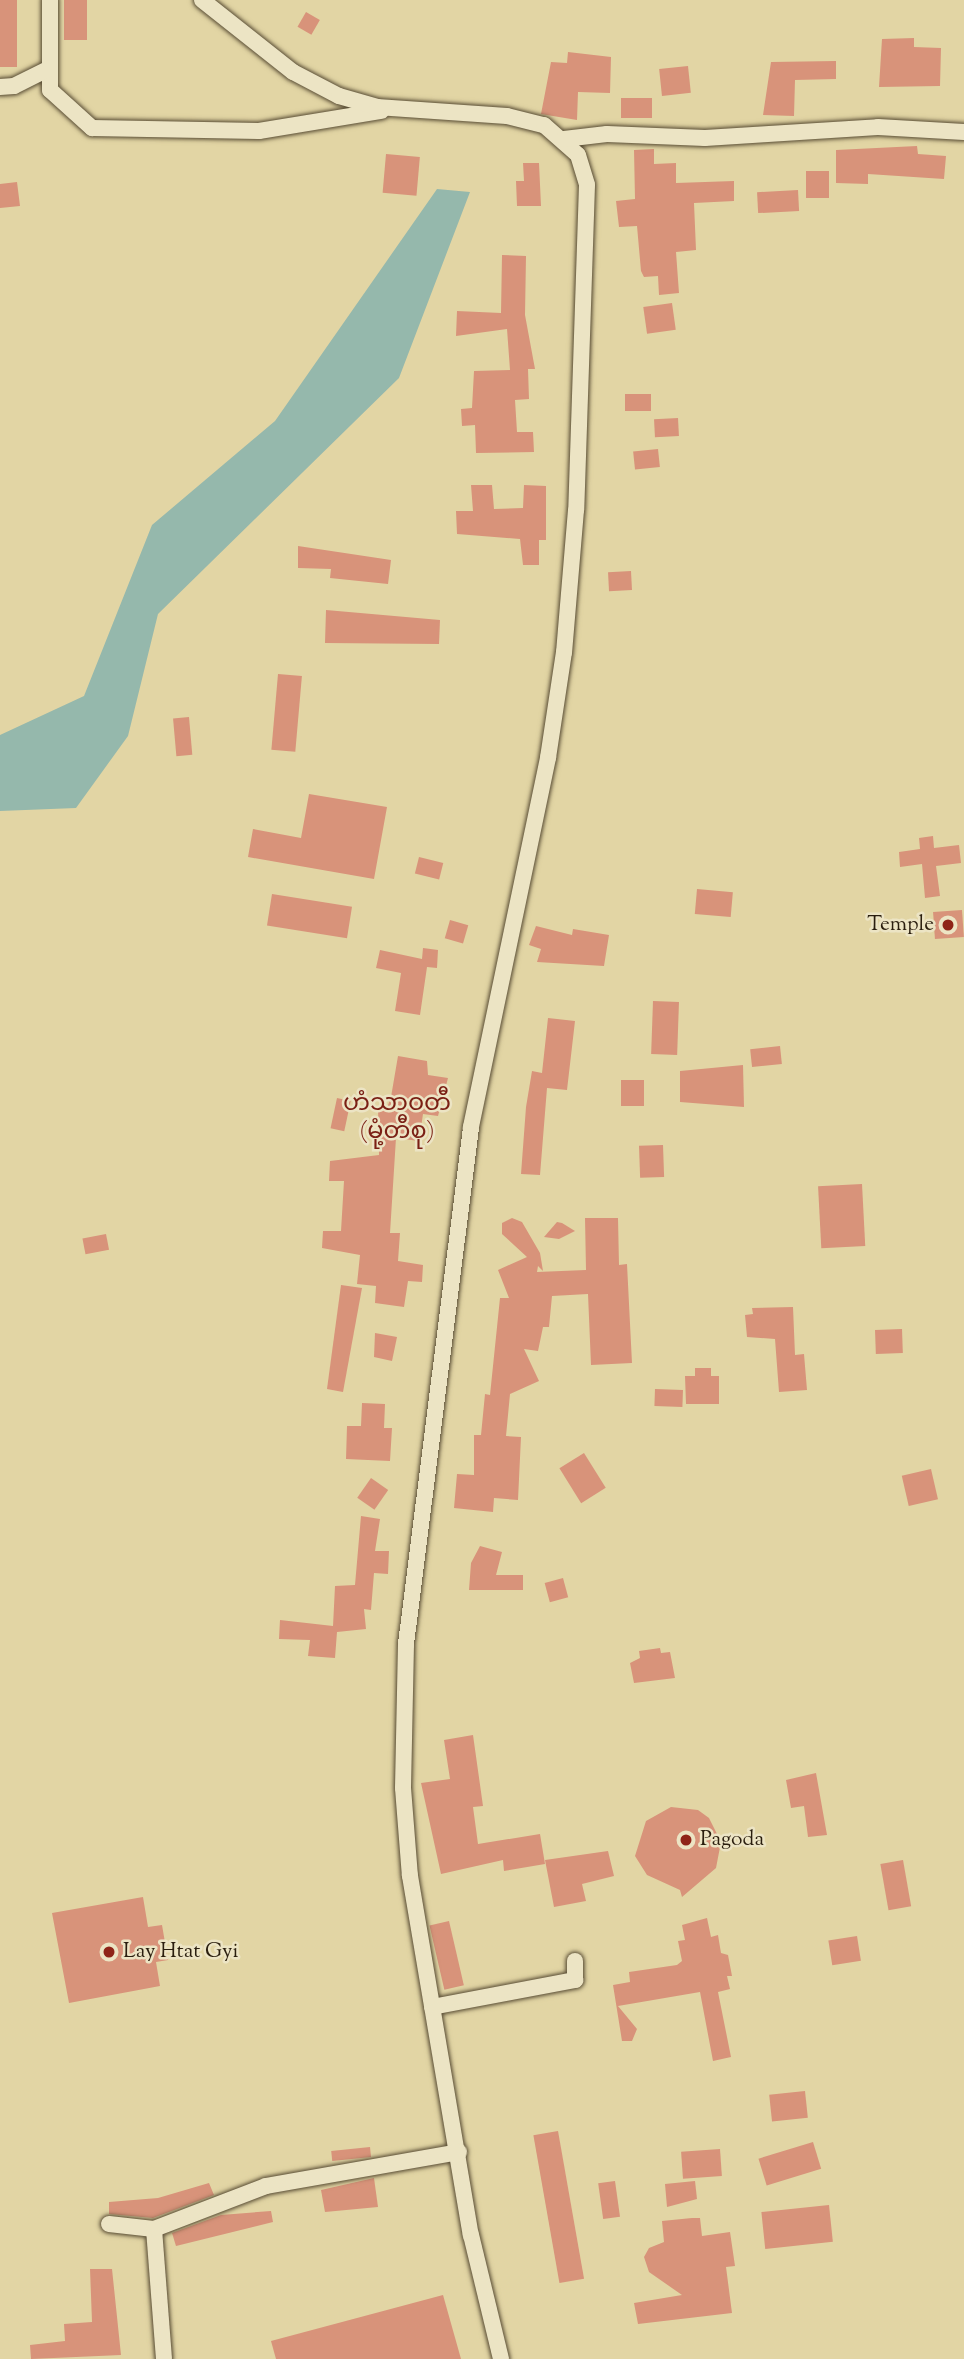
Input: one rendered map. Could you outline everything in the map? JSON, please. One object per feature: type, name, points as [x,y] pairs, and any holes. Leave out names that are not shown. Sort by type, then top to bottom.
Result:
[{"type":"street","points":[[50,0],[50,90],[92,128],[259,131],[397,108]]},
{"type":"street","points":[[202,0],[262,50],[323,89],[397,108],[529,120],[564,139],[585,172],[588,206],[576,510],[564,652],[548,758],[471,1128],[407,1633],[403,1788],[411,1876],[471,2235],[501,2359]]},
{"type":"street","points":[[0,87],[14,86],[50,68]]},
{"type":"street","points":[[564,139],[607,134],[705,138],[878,127],[964,132]]},
{"type":"street","points":[[432,2007],[575,1980],[575,1961]]},
{"type":"street","points":[[109,2224],[154,2229],[266,2186],[459,2152]]},
{"type":"street","points":[[154,2229],[164,2359]]},
{"type":"water","points":[[437,189],[470,192],[399,378],[158,614],[128,736],[76,808],[0,811],[0,735],[84,696],[152,525],[275,421]]},
{"type":"building","points":[[0,0],[17,0],[17,67],[0,67]]},
{"type":"building","points":[[64,0],[87,0],[87,40],[64,40]]},
{"type":"building","points":[[306,12],[320,20],[311,35],[298,27]]},
{"type":"building","points":[[914,38],[914,47],[941,48],[940,86],[879,87],[882,39]]},
{"type":"building","points":[[568,52],[611,57],[610,93],[578,92],[577,120],[541,114],[551,62],[567,63]]},
{"type":"building","points":[[836,61],[836,79],[795,80],[794,116],[763,115],[771,62]]},
{"type":"building","points":[[688,66],[691,93],[662,96],[659,69]]},
{"type":"building","points":[[621,98],[652,98],[652,118],[621,118]]},
{"type":"building","points":[[917,146],[918,154],[946,156],[944,179],[868,174],[868,184],[836,183],[836,150]]},
{"type":"building","points":[[654,149],[654,164],[676,163],[676,183],[734,181],[734,201],[694,203],[696,250],[676,252],[679,293],[659,295],[658,276],[644,277],[641,271],[637,226],[619,227],[616,201],[635,199],[634,150]]},
{"type":"building","points":[[386,154],[420,157],[416,196],[383,193]]},
{"type":"building","points":[[523,163],[539,163],[541,206],[517,206],[516,181],[524,181]]},
{"type":"building","points":[[806,171],[829,171],[829,198],[806,198]]},
{"type":"building","points":[[17,182],[20,206],[0,208],[0,184]]},
{"type":"building","points":[[798,190],[799,211],[758,213],[757,192]]},
{"type":"building","points":[[502,255],[526,256],[525,315],[535,369],[528,369],[529,399],[515,400],[517,432],[533,432],[534,452],[476,453],[475,425],[462,426],[461,409],[472,408],[474,371],[510,370],[507,329],[456,336],[457,311],[501,313]]},
{"type":"building","points":[[672,303],[676,330],[647,334],[643,307]]},
{"type":"building","points":[[625,394],[651,394],[651,411],[625,411]]},
{"type":"building","points":[[678,418],[679,436],[655,437],[654,419]]},
{"type":"building","points":[[658,449],[660,467],[635,470],[633,452]]},
{"type":"building","points":[[471,485],[492,485],[494,509],[523,508],[524,485],[546,486],[546,540],[539,540],[539,565],[523,565],[520,539],[457,534],[456,511],[473,511]]},
{"type":"building","points":[[298,546],[391,560],[388,584],[330,578],[331,569],[298,568]]},
{"type":"building","points":[[631,571],[632,590],[609,591],[608,572]]},
{"type":"building","points":[[326,610],[440,620],[439,644],[325,643]]},
{"type":"building","points":[[278,674],[302,676],[295,752],[271,750]]},
{"type":"building","points":[[189,717],[192,755],[176,756],[173,718]]},
{"type":"building","points":[[309,794],[387,807],[374,879],[248,857],[253,829],[301,838]]},
{"type":"building","points":[[933,836],[934,848],[959,845],[961,863],[936,866],[940,896],[925,898],[922,864],[900,867],[899,852],[920,849],[919,838]]},
{"type":"building","points":[[419,857],[443,863],[439,880],[415,873]]},
{"type":"building","points":[[697,889],[733,892],[731,917],[695,914]]},
{"type":"building","points":[[272,894],[352,907],[347,938],[267,926]]},
{"type":"building","name":"Temple","points":[[962,910],[964,937],[935,939],[933,912]]},
{"type":"building","points":[[450,920],[468,925],[463,944],[445,938]]},
{"type":"building","points":[[536,926],[572,935],[573,929],[609,935],[604,966],[537,962],[541,949],[529,945]]},
{"type":"building","points":[[423,948],[438,950],[437,968],[427,967],[420,1015],[395,1011],[401,973],[376,968],[380,950],[422,959]]},
{"type":"building","points":[[653,1001],[679,1002],[677,1055],[651,1054]]},
{"type":"building","points":[[548,1018],[575,1021],[567,1090],[547,1088],[540,1175],[521,1174],[526,1107],[532,1071],[542,1073]]},
{"type":"building","points":[[780,1046],[782,1064],[752,1067],[750,1049]]},
{"type":"building","points":[[398,1056],[427,1061],[428,1075],[448,1078],[438,1116],[423,1114],[419,1141],[396,1138],[390,1233],[400,1233],[398,1261],[423,1265],[422,1282],[408,1281],[404,1307],[375,1303],[376,1286],[357,1284],[360,1255],[322,1248],[323,1231],[341,1231],[344,1181],[329,1181],[330,1161],[379,1155],[378,1107],[387,1108]]},
{"type":"building","points":[[743,1065],[744,1107],[680,1102],[680,1071]]},
{"type":"building","points":[[621,1080],[644,1080],[644,1106],[621,1106]]},
{"type":"building","points":[[337,1098],[351,1101],[344,1131],[331,1128]]},
{"type":"building","points":[[663,1145],[664,1177],[640,1178],[639,1146]]},
{"type":"building","points":[[862,1184],[865,1246],[821,1248],[818,1186]]},
{"type":"building","points":[[512,1218],[522,1222],[540,1253],[543,1271],[538,1266],[537,1272],[586,1270],[585,1218],[618,1218],[619,1265],[627,1264],[632,1363],[591,1365],[588,1294],[552,1296],[549,1327],[543,1327],[538,1351],[524,1349],[539,1381],[510,1394],[506,1436],[521,1437],[518,1500],[494,1498],[493,1512],[454,1508],[457,1474],[474,1475],[474,1435],[481,1435],[485,1394],[490,1395],[500,1298],[509,1298],[498,1270],[527,1257],[502,1234],[502,1223]]},
{"type":"building","points":[[557,1222],[575,1231],[559,1239],[544,1237]]},
{"type":"building","points":[[106,1234],[109,1250],[85,1254],[82,1239]]},
{"type":"building","points":[[341,1285],[362,1288],[343,1392],[327,1389]]},
{"type":"building","points":[[793,1307],[795,1355],[804,1354],[807,1390],[779,1392],[775,1339],[747,1337],[745,1315],[753,1314],[752,1308]]},
{"type":"building","points":[[902,1329],[903,1353],[876,1354],[875,1330]]},
{"type":"building","points":[[375,1333],[397,1337],[392,1361],[374,1357]]},
{"type":"building","points":[[695,1368],[711,1368],[711,1376],[719,1376],[719,1404],[686,1404],[685,1376],[695,1376]]},
{"type":"building","points":[[655,1389],[683,1390],[682,1407],[654,1406]]},
{"type":"building","points":[[362,1403],[385,1404],[384,1428],[392,1428],[390,1461],[346,1459],[347,1426],[361,1426]]},
{"type":"building","points":[[584,1453],[606,1488],[581,1503],[559,1468]]},
{"type":"building","points":[[931,1469],[938,1499],[909,1506],[902,1476]]},
{"type":"building","points":[[371,1478],[388,1490],[374,1510],[357,1498]]},
{"type":"building","points":[[361,1516],[380,1519],[375,1551],[389,1551],[388,1574],[374,1573],[371,1610],[364,1609],[366,1629],[337,1632],[335,1658],[308,1656],[310,1640],[279,1639],[280,1620],[333,1626],[335,1586],[355,1585]]},
{"type":"building","points":[[480,1546],[502,1552],[496,1575],[523,1575],[523,1590],[469,1590],[471,1563]]},
{"type":"building","points":[[563,1578],[568,1597],[550,1602],[545,1583]]},
{"type":"building","points":[[660,1648],[661,1653],[670,1652],[675,1678],[634,1683],[630,1663],[640,1658],[639,1651]]},
{"type":"building","points":[[473,1735],[483,1806],[473,1807],[478,1844],[540,1834],[545,1864],[504,1871],[503,1860],[441,1874],[421,1783],[450,1779],[444,1740]]},
{"type":"building","points":[[816,1773],[827,1835],[808,1837],[804,1806],[791,1808],[786,1780]]},
{"type":"building","points":[[671,1807],[698,1810],[709,1818],[721,1842],[716,1868],[682,1897],[680,1890],[647,1875],[635,1856],[646,1821]]},
{"type":"building","points":[[608,1851],[614,1876],[582,1884],[586,1901],[554,1907],[545,1860]]},
{"type":"building","points":[[903,1860],[911,1906],[889,1910],[880,1864]]},
{"type":"building","points":[[143,1897],[148,1927],[162,1925],[168,1960],[156,1962],[160,1986],[69,2003],[52,1913]]},
{"type":"building","points":[[707,1918],[711,1937],[718,1935],[721,1953],[728,1955],[732,1976],[727,1976],[730,1989],[718,1992],[731,2057],[713,2061],[700,1992],[618,2006],[637,2029],[632,2041],[622,2041],[613,1985],[630,1982],[629,1972],[677,1965],[682,1961],[678,1941],[685,1940],[682,1925]]},
{"type":"building","points":[[449,1921],[464,1985],[444,1990],[430,1925]]},
{"type":"building","points":[[857,1936],[861,1961],[832,1965],[828,1941]]},
{"type":"building","points":[[805,2091],[808,2118],[772,2122],[769,2095]]},
{"type":"building","points":[[558,2131],[584,2279],[559,2283],[533,2135]]},
{"type":"building","points":[[813,2142],[821,2169],[767,2185],[758,2159]]},
{"type":"building","points":[[370,2147],[371,2157],[332,2161],[331,2151]]},
{"type":"building","points":[[720,2149],[722,2176],[683,2179],[681,2152]]},
{"type":"building","points":[[374,2178],[378,2207],[325,2212],[321,2190]]},
{"type":"building","points":[[615,2181],[620,2217],[603,2219],[598,2183]]},
{"type":"building","points":[[695,2181],[697,2199],[667,2207],[665,2184]]},
{"type":"building","points":[[209,2183],[214,2195],[153,2218],[109,2214],[109,2202],[158,2198]]},
{"type":"building","points":[[829,2205],[833,2242],[765,2249],[761,2212]]},
{"type":"building","points":[[271,2211],[273,2222],[176,2246],[172,2233],[221,2215]]},
{"type":"building","points":[[700,2218],[702,2236],[730,2232],[735,2266],[726,2267],[732,2313],[638,2324],[634,2303],[682,2295],[649,2272],[644,2257],[649,2248],[664,2242],[662,2221]]},
{"type":"building","points":[[90,2269],[112,2269],[121,2355],[31,2359],[30,2345],[65,2341],[64,2324],[92,2322]]},
{"type":"building","points":[[443,2295],[461,2359],[276,2359],[271,2341]]},
{"type":"place","name":"Temple","points":[[948,925]]},
{"type":"place","name":"Pagoda","points":[[686,1840]]},
{"type":"place","name":"Lay Htat Gyi","points":[[109,1952]]},
{"type":"district","name":"ဟံသာဝတီ (မုံ့တီစု)","points":[[397,1119]]}]
